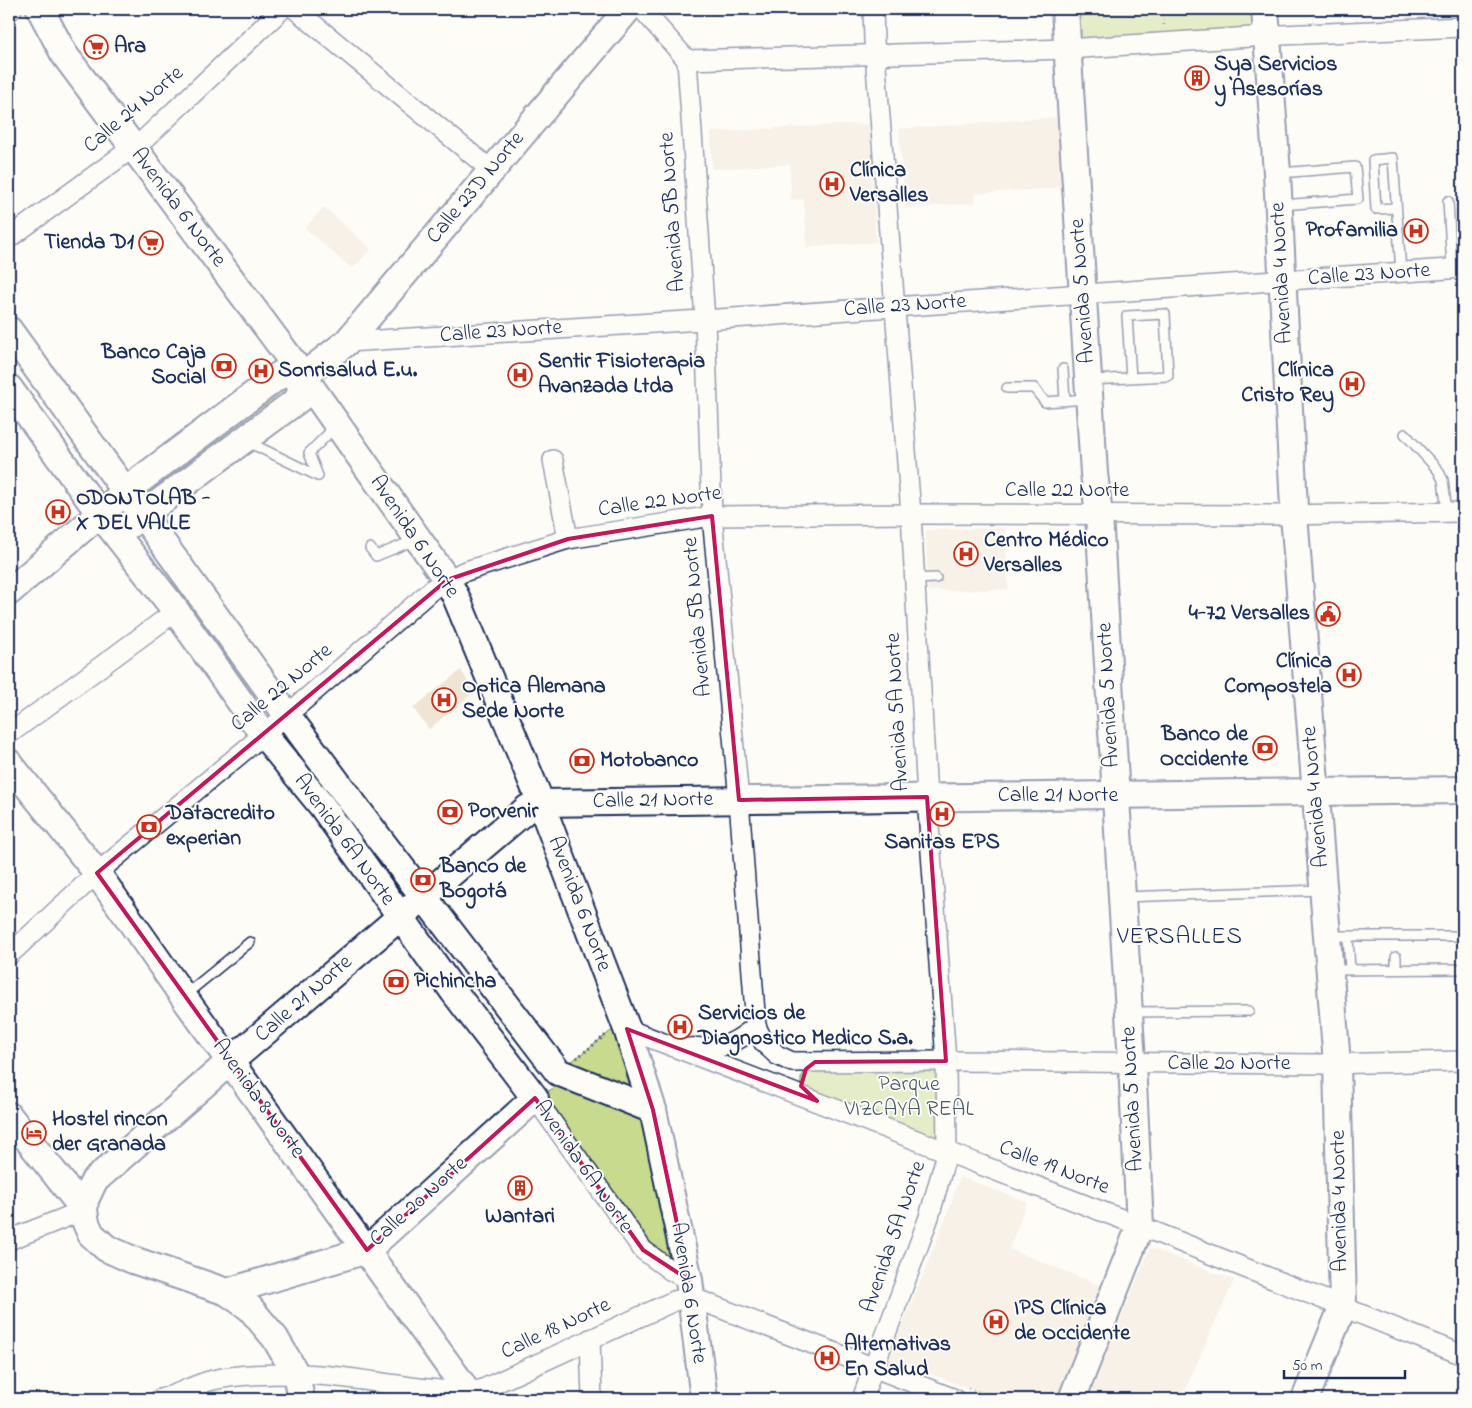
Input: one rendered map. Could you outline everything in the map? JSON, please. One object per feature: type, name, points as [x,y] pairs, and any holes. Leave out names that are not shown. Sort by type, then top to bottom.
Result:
[{"type":"street","name":"Avenida 6 Norte","points":[[40,9],[64,54],[133,147],[312,369],[338,424],[447,580],[456,597],[541,803],[625,1025],[653,1110],[690,1289],[704,1399]]},
{"type":"street","name":"Calle 24 Norte","points":[[9,238],[146,138],[282,9]]},
{"type":"street","points":[[295,9],[491,170]]},
{"type":"street","name":"Calle 23D Norte","points":[[312,369],[347,342],[628,9]]},
{"type":"street","points":[[642,9],[686,60],[1067,49],[1267,36],[1463,27]]},
{"type":"street","name":"Avenida 5A Norte","points":[[862,1399],[929,1217],[947,1153],[946,1061],[926,797],[911,514],[873,9]]},
{"type":"street","name":"Avenida 5 Norte","points":[[1065,9],[1083,294],[1081,393],[1099,515],[1140,1226],[1072,1399]]},
{"type":"street","name":"Avenida 4 Norte","points":[[1265,9],[1279,206],[1295,515],[1315,793],[1323,890],[1337,936],[1340,970],[1337,1064],[1343,1306],[1305,1399]]},
{"type":"street","name":"Avenida 5B Norte","points":[[686,60],[704,320],[712,516],[739,800],[756,1026],[764,1043],[777,1055],[792,1062]]},
{"type":"street","name":"Calle 23 Norte","points":[[347,342],[1457,269]]},
{"type":"street","name":"Avenida 6A Norte","points":[[9,330],[287,715],[558,1072],[653,1110]]},
{"type":"street","points":[[117,535],[299,399],[312,369]]},
{"type":"street","points":[[9,592],[126,492],[281,374],[312,369]]},
{"type":"street","name":"Avenida 6A Norte","points":[[9,388],[100,514],[176,611],[263,734],[322,806],[484,1032],[535,1098],[643,1250],[670,1270],[690,1289]]},
{"type":"street","points":[[553,460],[568,539]]},
{"type":"street","name":"Calle 22 Norte","points":[[9,955],[97,873],[287,715],[434,588],[462,572],[568,539],[712,516],[911,514],[1295,515],[1455,512]]},
{"type":"street","points":[[9,734],[176,611]]},
{"type":"street","name":"Avenida 8 Norte","points":[[9,763],[97,873],[183,996],[367,1250],[468,1395]]},
{"type":"street","name":"Avenida 8 Norte","points":[[9,787],[39,802]]},
{"type":"street","name":"Calle 21 Norte","points":[[84,1210],[85,1200],[94,1181],[400,916],[528,808],[541,803],[1463,790]]},
{"type":"street","name":"Calle 19 Norte","points":[[625,1025],[680,1049],[1140,1226],[1463,1355]]},
{"type":"street","points":[[680,1049],[700,1046],[711,1048],[728,1044],[741,1038],[756,1026]]},
{"type":"street","name":"Calle 20 Norte","points":[[792,1062],[946,1061],[1337,1064],[1463,1061]]},
{"type":"street","points":[[815,1062],[806,1069],[801,1078],[800,1086],[805,1094],[818,1101]]},
{"type":"street","name":"Calle 20 Norte","points":[[228,1292],[367,1250],[535,1098]]},
{"type":"street","points":[[9,1116],[84,1210],[91,1234],[106,1248],[133,1260],[228,1292],[250,1308],[275,1338],[296,1374],[301,1399]]},
{"type":"street","points":[[9,1240],[84,1210]]},
{"type":"street","points":[[690,1289],[874,1367],[960,1393]]},
{"type":"street","name":"Calle 18 Norte","points":[[160,1399],[212,1380],[238,1376],[296,1374],[320,1375],[468,1395],[674,1301],[690,1289]]},
{"type":"street","points":[[590,1339],[592,1399]]},
{"type":"lane","points":[[1396,208],[1376,209],[1373,160],[1393,158],[1401,272]]},
{"type":"lane","points":[[1277,173],[1355,167],[1358,199],[1279,206]]},
{"type":"lane","points":[[1448,201],[1457,269]]},
{"type":"lane","points":[[1008,388],[1034,388],[1045,402],[1131,378],[1168,376],[1165,314],[1127,316],[1131,378]]},
{"type":"lane","points":[[1063,369],[1081,393]]},
{"type":"lane","points":[[244,440],[318,476],[310,453],[338,424]]},
{"type":"lane","points":[[1405,434],[1438,470],[1455,512]]},
{"type":"lane","points":[[370,548],[376,556],[417,539]]},
{"type":"lane","points":[[914,579],[936,578]]},
{"type":"lane","points":[[1121,897],[1323,890]]},
{"type":"lane","points":[[1337,936],[1396,939],[1463,936]]},
{"type":"lane","points":[[183,996],[250,942]]},
{"type":"lane","points":[[1396,957],[1396,970]]},
{"type":"lane","points":[[1340,970],[1463,969]]},
{"type":"lane","points":[[1129,1012],[1249,1011]]},
{"type":"path","points":[[1164,9],[1164,28]]},
{"type":"path","points":[[558,1072],[625,1025]]},
{"type":"path","points":[[960,1393],[996,1399]]},
{"type":"highlighted area","points":[[712,516],[739,800],[927,797],[946,1061],[815,1062],[806,1069],[801,1086],[817,1101],[627,1029],[653,1110],[689,1280],[643,1250],[535,1098],[367,1250],[97,873],[447,580],[568,539]]},
{"type":"shaded area","name":"Clínica Versalles","points":[[1058,117],[1063,187],[975,194],[975,203],[905,208],[899,129]]},
{"type":"shaded area","name":"Clínica Versalles","points":[[856,124],[869,125],[876,242],[807,247],[804,199],[791,200],[790,164],[712,169],[711,132]]},
{"type":"shaded area","points":[[324,207],[371,249],[352,269],[305,228]]},
{"type":"shaded area","name":"Centro Médico Versalles","points":[[1005,528],[1008,589],[928,591],[926,530]]},
{"type":"shaded area","name":"Optica Alemana Sede Norte","points":[[461,670],[474,692],[429,729],[413,708]]},
{"type":"shaded area","name":"IPS Clínica de Occidente","points":[[960,1177],[1027,1202],[1009,1249],[1103,1286],[1058,1399],[996,1399],[889,1358],[944,1223]]},
{"type":"shaded area","name":"IPS Clínica de Occidente","points":[[1150,1248],[1234,1280],[1181,1399],[1088,1399]]},
{"type":"green space","points":[[1065,9],[1265,9],[1267,36],[1067,49]]},
{"type":"green space","points":[[271,392],[278,397],[280,402],[150,496],[146,492]]},
{"type":"green space","points":[[624,1021],[685,1259],[670,1270],[535,1098],[573,1078],[558,1072]]},
{"type":"green space","name":"Parque VIZCAYA REAL","points":[[946,1061],[947,1153],[801,1086],[801,1078],[806,1069]]},
{"type":"place","name":"Ara","points":[[96,47]]},
{"type":"place","name":"Sya Servicios y Asesorías","points":[[1197,78]]},
{"type":"place","name":"Clínica Versalles","points":[[832,184]]},
{"type":"place","name":"Profamilia","points":[[1416,231]]},
{"type":"place","name":"Tienda D1","points":[[151,243]]},
{"type":"place","name":"Banco Caja Social","points":[[224,366]]},
{"type":"place","name":"Sonrisalud E.u.","points":[[261,371]]},
{"type":"place","name":"Sentir Fisioterapia Avanzada Ltda","points":[[520,375]]},
{"type":"place","name":"Clínica Cristo Rey","points":[[1352,384]]},
{"type":"place","name":"ODONTOLAB - X DEL VALLE","points":[[58,512]]},
{"type":"place","name":"Centro Médico Versalles","points":[[966,554]]},
{"type":"place","name":"4-72 Versalles","points":[[1328,614]]},
{"type":"place","name":"Clínica Compostela","points":[[1349,675]]},
{"type":"place","name":"Optica Alemana Sede Norte","points":[[444,700]]},
{"type":"place","name":"Banco de Occidente","points":[[1265,748]]},
{"type":"place","name":"Motobanco","points":[[582,761]]},
{"type":"place","name":"Porvenir","points":[[450,812]]},
{"type":"place","name":"Sanitas EPS","points":[[942,814]]},
{"type":"place","name":"Datacredito experian","points":[[149,827]]},
{"type":"place","name":"Banco de Bogotá","points":[[423,880]]},
{"type":"place","name":"Pichincha","points":[[396,982]]},
{"type":"place","name":"Servicios de Diagnostico Medico S.a.","points":[[680,1027]]},
{"type":"place","name":"Hostel rincon der Granada","points":[[34,1133]]},
{"type":"place","name":"Wantari","points":[[520,1188]]},
{"type":"place","name":"IPS Clínica de Occidente","points":[[996,1322]]},
{"type":"place","name":"Alternativas En Salud","points":[[827,1358]]},
{"type":"district","name":"VERSALLES","points":[[1180,937]]}]
